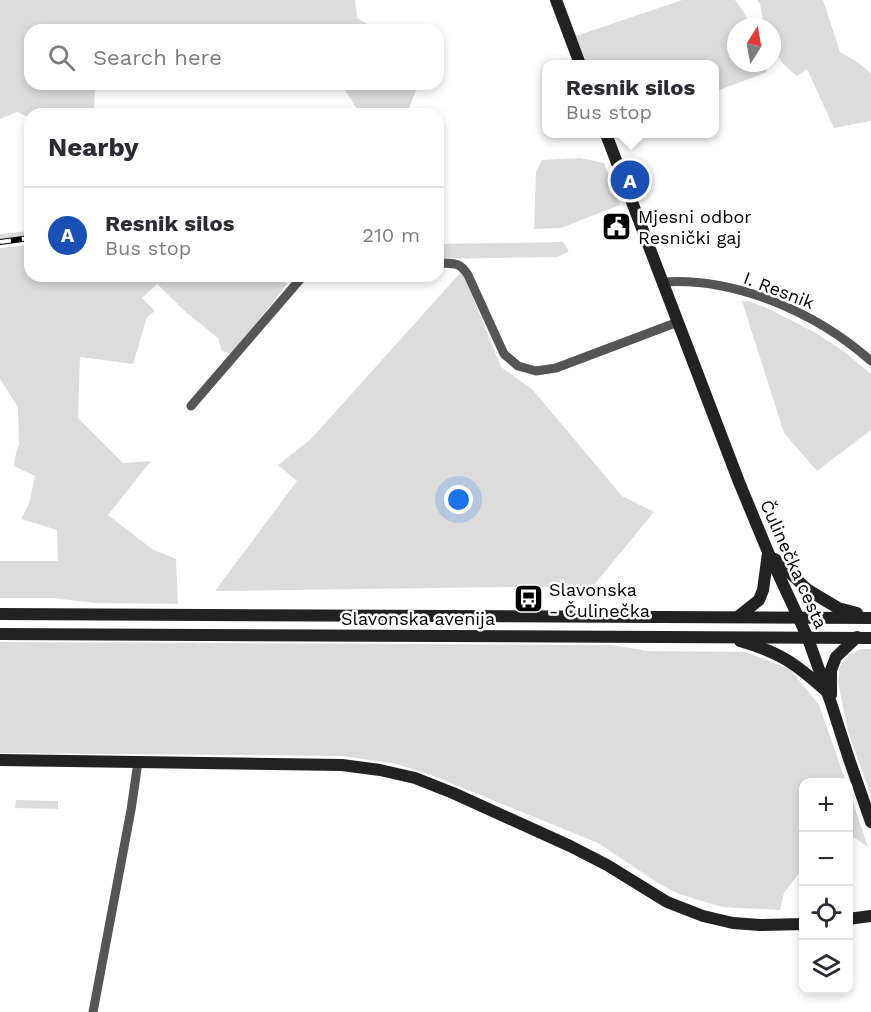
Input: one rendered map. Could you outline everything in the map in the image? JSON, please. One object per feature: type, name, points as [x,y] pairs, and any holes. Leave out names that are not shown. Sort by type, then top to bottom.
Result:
[{"type":"main road","points":[[556,0],[578,60]]},
{"type":"main road","name":"Čulinečka cesta","points":[[608,138],[768,552],[807,636],[871,822]]},
{"type":"main road","points":[[739,616],[759,600],[763,590],[768,552]]},
{"type":"main road","points":[[768,552],[808,590],[838,608],[871,617]]},
{"type":"main road","name":"Slavonska avenija","points":[[0,614],[871,617]]},
{"type":"main road","name":"Slavonska avenija","points":[[0,634],[871,638]]},
{"type":"main road","points":[[829,697],[833,664],[838,654],[857,637]]},
{"type":"main road","points":[[728,638],[760,646],[779,655],[802,669],[829,697]]},
{"type":"main road","points":[[0,760],[342,765],[380,770],[415,778],[453,793],[570,846],[667,902],[704,916],[733,923],[798,924]]},
{"type":"main road","points":[[853,918],[871,915]]},
{"type":"street","points":[[444,263],[462,266],[468,275],[504,354],[518,366],[536,371],[556,368],[678,322]]},
{"type":"street","points":[[191,406],[298,282]]},
{"type":"street","name":"I. Resnik","points":[[663,282],[715,285],[757,295],[824,326],[871,361]]},
{"type":"street","points":[[93,1012],[138,762]]},
{"type":"shaded area","points":[[0,0],[355,0],[357,18],[367,24],[24,24],[24,90],[95,90],[94,108],[24,108],[24,115],[17,112],[0,119]]},
{"type":"shaded area","points":[[682,0],[735,0],[747,18],[727,18],[727,72],[767,72],[719,90],[719,60],[585,60],[576,36]]},
{"type":"shaded area","points":[[757,0],[823,0],[840,52],[871,73],[871,121],[834,128],[807,69],[797,76],[781,61],[781,18],[762,18]]},
{"type":"shaded area","points":[[345,90],[416,90],[409,108],[357,108]]},
{"type":"shaded area","points":[[580,158],[604,163],[620,205],[561,228],[534,229],[536,172],[542,160]]},
{"type":"shaded area","points":[[24,232],[24,236],[0,240],[0,234]]},
{"type":"shaded area","points":[[563,242],[569,251],[558,257],[444,259],[444,244]]},
{"type":"shaded area","points":[[24,246],[24,282],[285,282],[287,284],[232,354],[222,351],[218,338],[187,313],[157,284],[142,298],[155,311],[147,317],[133,364],[80,357],[78,418],[123,463],[151,461],[108,515],[152,549],[176,559],[178,604],[0,598],[0,561],[58,561],[57,530],[21,519],[29,504],[35,476],[14,466],[19,445],[18,407],[0,379],[0,248]]},
{"type":"shaded area","points":[[460,273],[465,278],[501,367],[532,389],[622,496],[654,512],[593,586],[215,591],[297,481],[278,465],[311,439]]},
{"type":"shaded area","points":[[742,301],[749,301],[771,310],[814,332],[842,350],[871,374],[871,430],[817,471],[784,433]]},
{"type":"shaded area","points":[[0,642],[611,645],[648,651],[746,652],[790,669],[819,705],[845,778],[799,778],[799,873],[784,893],[780,910],[722,907],[679,894],[658,883],[598,843],[431,775],[396,764],[342,756],[0,753]]},
{"type":"shaded area","points":[[861,649],[871,649],[871,796],[848,731],[838,682],[840,666],[849,655]]},
{"type":"shaded area","points":[[16,800],[58,801],[58,809],[15,808]]},
{"type":"shaded area","points":[[853,802],[868,847],[853,837]]},
{"type":"railway","points":[[0,242],[24,239]]},
{"type":"place","name":"Resnik silos","points":[[630,180]]},
{"type":"place","name":"Mjesni odbor Resnički gaj","points":[[617,226]]},
{"type":"place","name":"Slavonska - Čulinečka","points":[[528,599]]}]
